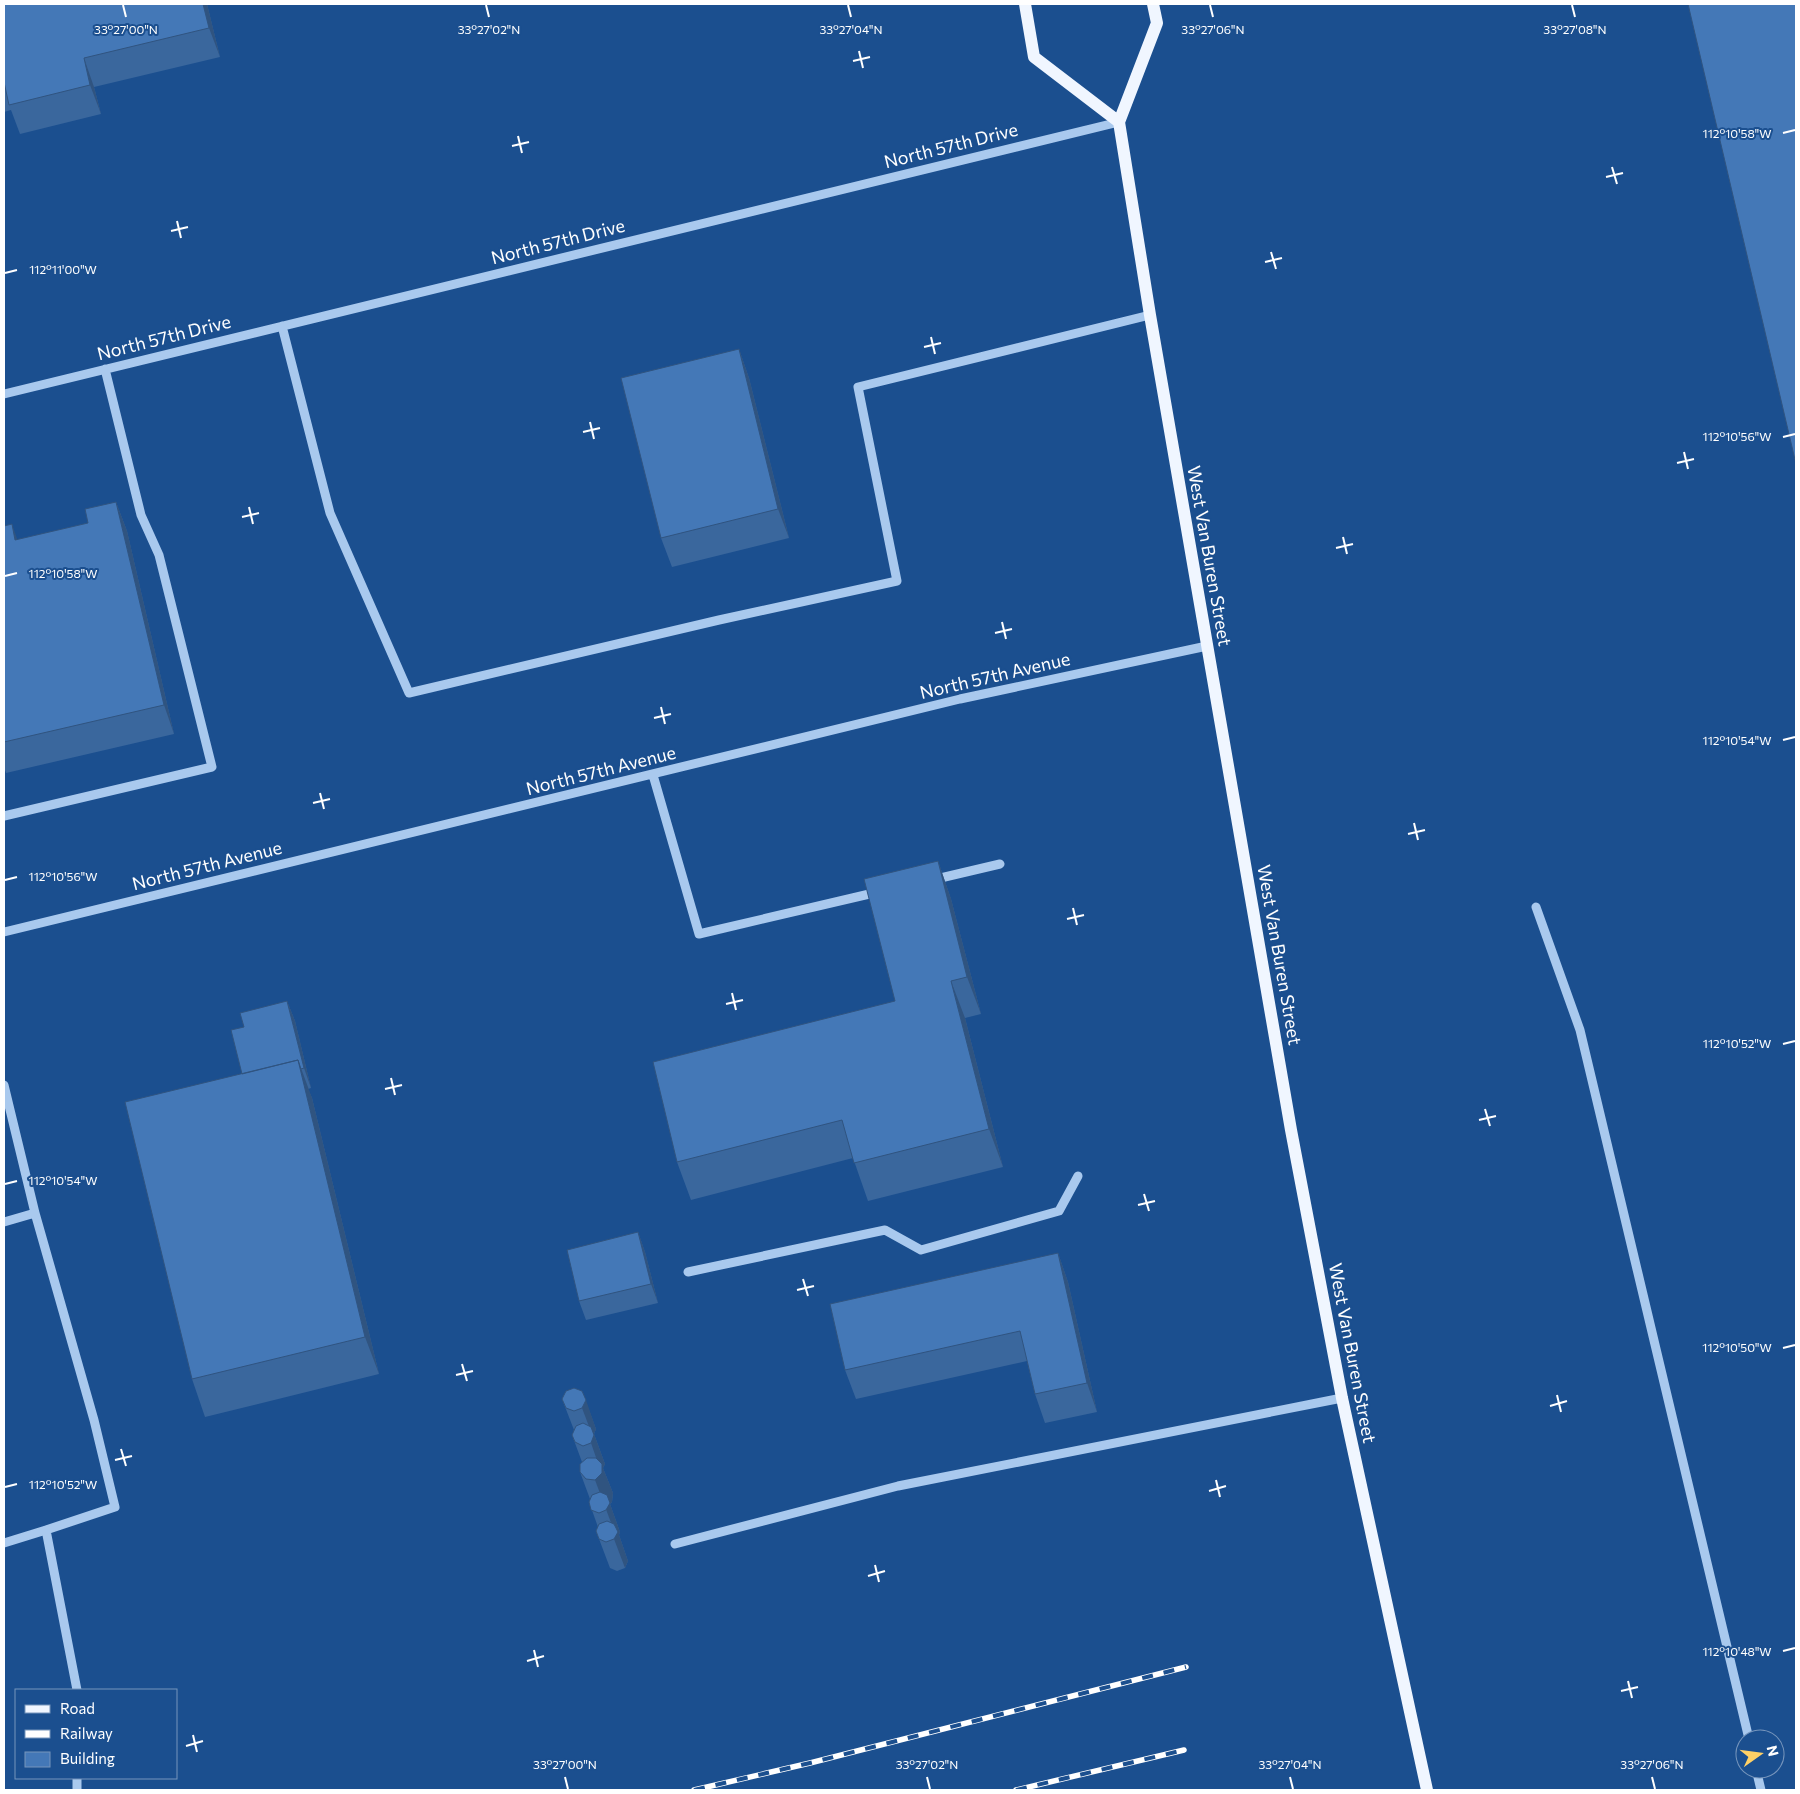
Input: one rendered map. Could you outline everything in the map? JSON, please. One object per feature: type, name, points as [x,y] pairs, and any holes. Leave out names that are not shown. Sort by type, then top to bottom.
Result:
[{"type":"main road","points":[[1025,4],[1034,57],[1119,122],[1157,23],[1153,4]]},
{"type":"main road","name":"West Van Buren Street","points":[[1119,122],[1150,315],[1291,1130],[1342,1398],[1426,1790]]},
{"type":"street","name":"North 57th Drive","points":[[4,394],[1119,122]]},
{"type":"street","points":[[282,326],[330,513],[409,693],[719,620],[897,581],[858,387],[1150,315]]},
{"type":"street","points":[[4,816],[212,767],[159,555],[141,514],[105,369]]},
{"type":"street","name":"North 57th Avenue","points":[[4,932],[960,699],[1207,646]]},
{"type":"street","points":[[653,775],[699,934],[884,891]]},
{"type":"street","points":[[922,882],[1000,864]]},
{"type":"street","points":[[1536,907],[1580,1030],[1747,1729]]},
{"type":"street","points":[[4,1085],[35,1213],[94,1420],[115,1508],[4,1543]]},
{"type":"street","points":[[688,1272],[885,1230],[921,1250],[1059,1211],[1078,1176]]},
{"type":"street","points":[[4,1222],[35,1213]]},
{"type":"street","points":[[675,1544],[898,1486],[1342,1398]]},
{"type":"street","points":[[46,1530],[77,1689]]},
{"type":"building","points":[[4,4],[203,4],[209,28],[84,58],[90,85],[9,105],[4,82]]},
{"type":"building","points":[[1688,4],[1796,4],[1796,464]]},
{"type":"building","points":[[739,349],[778,509],[661,538],[621,378]]},
{"type":"building","points":[[116,502],[164,705],[4,742],[4,526],[12,524],[15,540],[88,523],[85,509]]},
{"type":"building","points":[[938,861],[967,977],[951,981],[989,1129],[854,1163],[842,1120],[677,1162],[653,1062],[895,1001],[864,879]]},
{"type":"building","points":[[287,1001],[304,1068],[301,1069],[298,1060],[242,1074],[231,1030],[244,1027],[240,1013]]},
{"type":"building","points":[[298,1060],[365,1337],[192,1379],[125,1102]]},
{"type":"building","points":[[638,1232],[651,1284],[579,1301],[567,1250]]},
{"type":"building","points":[[1058,1253],[1087,1383],[1035,1394],[1020,1331],[845,1370],[830,1304]]},
{"type":"building","points":[[574,1388],[582,1391],[586,1400],[582,1408],[574,1411],[566,1408],[562,1399],[566,1391]]},
{"type":"building","points":[[583,1423],[591,1427],[594,1435],[591,1443],[583,1446],[575,1442],[572,1435],[576,1426]]},
{"type":"building","points":[[587,1458],[596,1458],[602,1464],[602,1473],[595,1480],[586,1479],[580,1472],[580,1464]]},
{"type":"building","points":[[600,1492],[607,1495],[610,1503],[606,1510],[599,1513],[591,1510],[589,1502],[592,1495]]},
{"type":"building","points":[[607,1521],[614,1524],[618,1532],[614,1539],[606,1542],[599,1539],[596,1531],[599,1524]]},
{"type":"railway","points":[[694,1790],[810,1763],[1186,1667]]},
{"type":"railway","points":[[1016,1790],[1184,1750]]}]
